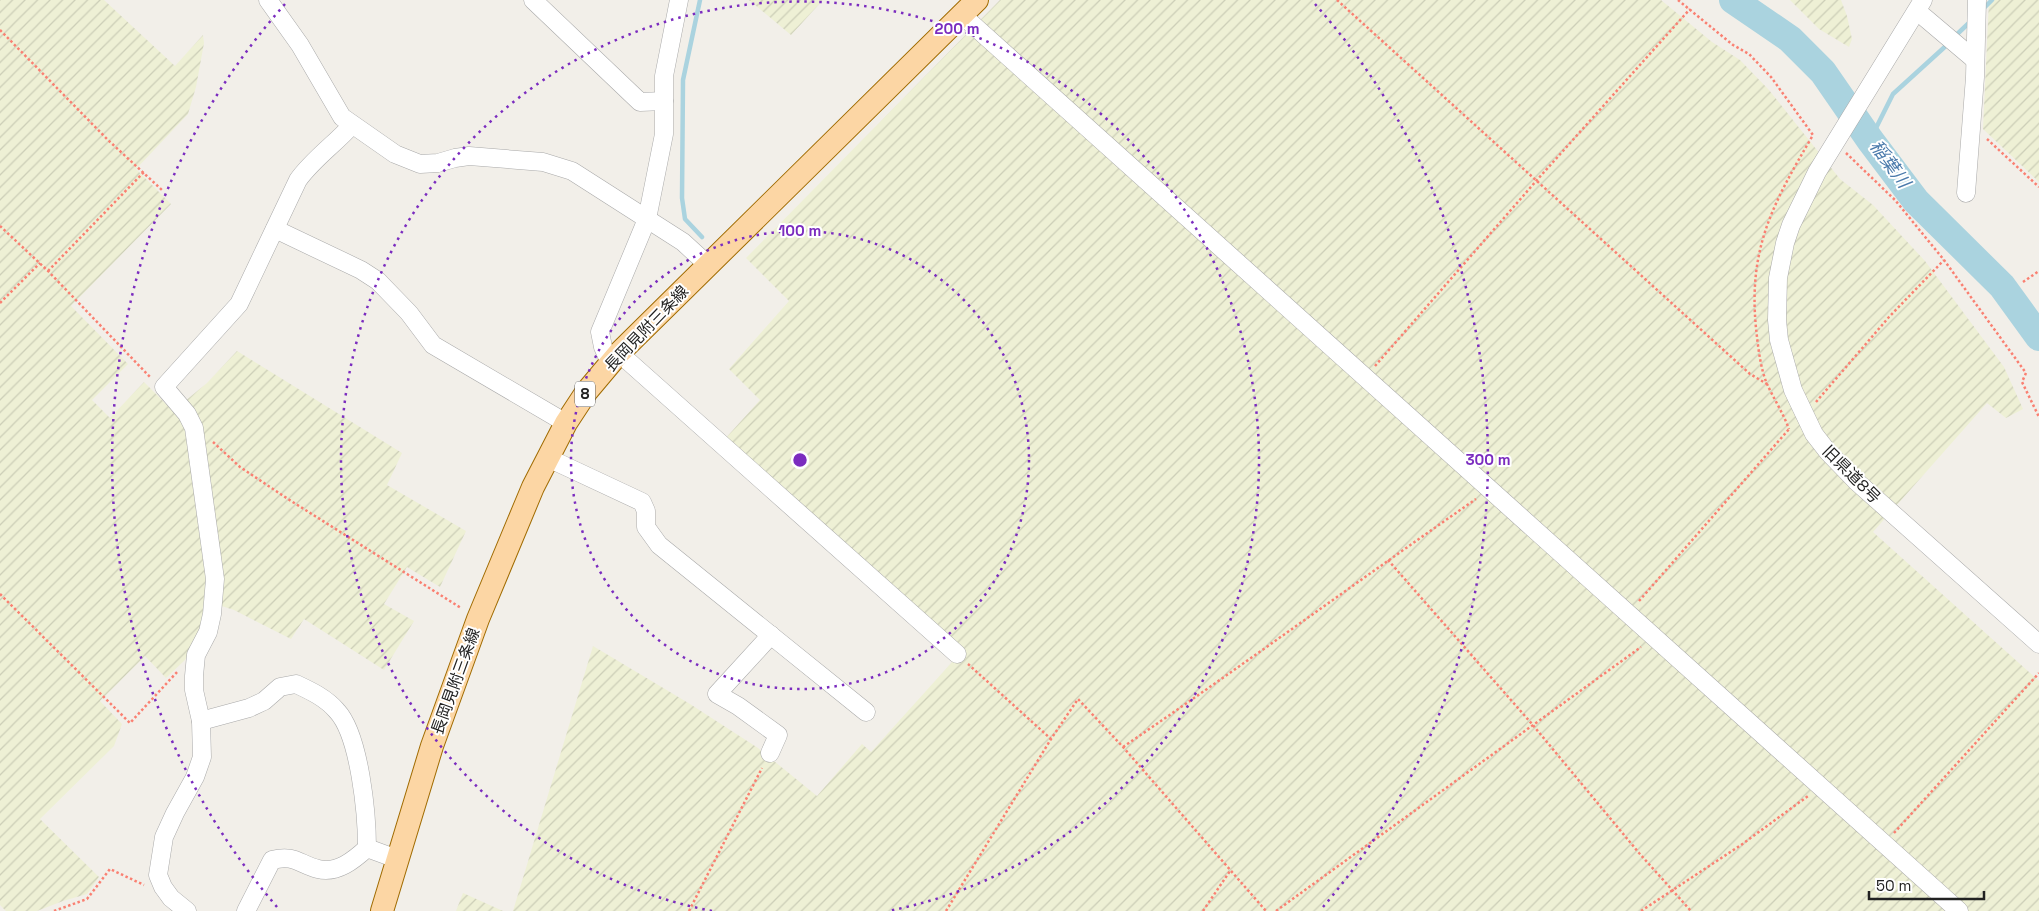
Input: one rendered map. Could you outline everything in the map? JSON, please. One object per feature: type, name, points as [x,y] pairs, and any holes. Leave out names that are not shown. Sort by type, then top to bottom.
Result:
[{"type":"main road","name":"長岡見附三条線","points":[[382,911],[432,746],[478,619],[533,487],[566,423],[586,391],[614,358],[969,7]]},
{"type":"street","points":[[268,0],[300,45],[342,117],[395,154],[420,164],[438,163],[469,156],[543,162],[572,170],[683,242],[708,265]]},
{"type":"street","points":[[533,0],[640,102],[664,101]]},
{"type":"street","points":[[679,0],[667,55],[664,134],[647,219],[600,332],[603,348],[957,654]]},
{"type":"street","points":[[1966,193],[1977,0]]},
{"type":"street","points":[[1920,5],[1975,60]]},
{"type":"street","name":"旧県道8号","points":[[1920,5],[1837,139],[1804,197],[1791,225],[1785,243],[1778,278],[1777,320],[1779,340],[1793,390],[1814,434],[1828,452],[1856,482],[2039,644]]},
{"type":"street","points":[[969,7],[1366,377],[1959,911]]},
{"type":"street","points":[[187,911],[171,898],[163,887],[158,875],[164,837],[175,813],[196,777],[202,757],[200,721],[194,690],[194,676],[196,655],[208,632],[212,614],[214,579],[194,428],[187,414],[164,387],[239,304],[298,180],[308,167],[352,125]]},
{"type":"street","points":[[275,229],[361,270],[378,282],[409,313],[433,345],[566,423]]},
{"type":"street","points":[[548,458],[642,502],[646,511],[646,527],[659,545],[866,712]]},
{"type":"street","points":[[770,753],[778,735],[738,706],[717,694],[771,635]]},
{"type":"street","points":[[200,721],[249,708],[264,701],[280,687],[296,684],[330,704],[339,713],[349,730],[353,743],[367,818],[367,848]]},
{"type":"street","points":[[367,848],[397,859]]},
{"type":"street","points":[[246,911],[272,860],[284,857],[318,869],[331,870],[347,864],[367,848]]},
{"type":"path","points":[[1337,0],[1743,367],[1767,384]]},
{"type":"path","points":[[1678,0],[1733,45],[1748,54],[1771,77],[1812,135]]},
{"type":"path","points":[[1366,377],[1537,180],[1690,10]]},
{"type":"path","points":[[0,30],[108,140],[162,190]]},
{"type":"path","points":[[1971,124],[2039,187]]},
{"type":"path","points":[[1837,139],[1895,200],[1944,260],[2026,373],[2022,382],[2039,417]]},
{"type":"path","points":[[48,272],[144,172]]},
{"type":"path","points":[[0,226],[40,263],[152,379],[164,387]]},
{"type":"path","points":[[1628,613],[1789,429],[1800,423],[1805,414],[1889,317],[1944,260]]},
{"type":"path","points":[[0,303],[40,263]]},
{"type":"path","points":[[2023,282],[2039,271]]},
{"type":"path","points":[[194,428],[208,436],[240,467],[478,619]]},
{"type":"path","points":[[1123,747],[1229,675],[1489,489]]},
{"type":"path","points":[[1388,560],[1532,724],[1639,853],[1691,911]]},
{"type":"path","points":[[0,594],[130,723],[169,679],[196,655]]},
{"type":"path","points":[[1276,911],[1532,724],[1639,649],[1652,636]]},
{"type":"path","points":[[957,654],[1051,739]]},
{"type":"path","points":[[1885,844],[2039,673]]},
{"type":"path","points":[[946,911],[1078,698],[1266,911]]},
{"type":"path","points":[[689,911],[770,753]]},
{"type":"path","points":[[1641,911],[1674,891],[1795,807],[1820,785]]},
{"type":"path","points":[[54,911],[87,898],[110,869],[149,887],[163,887]]},
{"type":"path","points":[[1203,911],[1230,871]]},
{"type":"green space","points":[[0,0],[104,0],[175,66],[203,35],[204,43],[196,87],[188,114],[136,169],[171,204],[71,306],[128,364],[92,400],[110,418],[144,382],[173,411],[207,383],[237,351],[402,453],[387,485],[466,531],[440,587],[407,567],[384,604],[414,621],[384,670],[304,619],[291,639],[234,610],[209,602],[193,648],[185,660],[166,678],[145,656],[100,701],[122,724],[114,746],[40,819],[99,877],[87,894],[37,911],[6,911],[0,905]]},
{"type":"green space","points":[[749,0],[823,0],[791,35]]},
{"type":"green space","points":[[1000,0],[1661,0],[1712,42],[1740,60],[1769,90],[1840,179],[1873,205],[1925,261],[2004,367],[2023,409],[2006,418],[1987,403],[1873,532],[2039,681],[2039,911],[513,911],[593,646],[690,704],[758,748],[817,796],[862,744],[871,752],[962,651],[724,440],[760,400],[729,369],[789,301],[746,258]]},
{"type":"green space","points":[[1790,0],[1841,0],[1852,39],[1849,47],[1819,29]]},
{"type":"green space","points":[[1989,0],[2039,0],[2039,182],[1983,129]]},
{"type":"green space","points":[[463,893],[503,911],[456,911]]},
{"type":"waterway","points":[[700,0],[683,80],[682,198],[685,219],[702,237]]},
{"type":"waterway","name":"稲葉川","points":[[1733,0],[1790,39],[1823,72],[1870,140],[1916,201],[2002,286],[2039,337]]},
{"type":"waterway","points":[[1982,10],[1992,0]]},
{"type":"waterway","points":[[1953,38],[1971,21]]},
{"type":"waterway","points":[[1870,140],[1893,94],[1948,44]]}]
